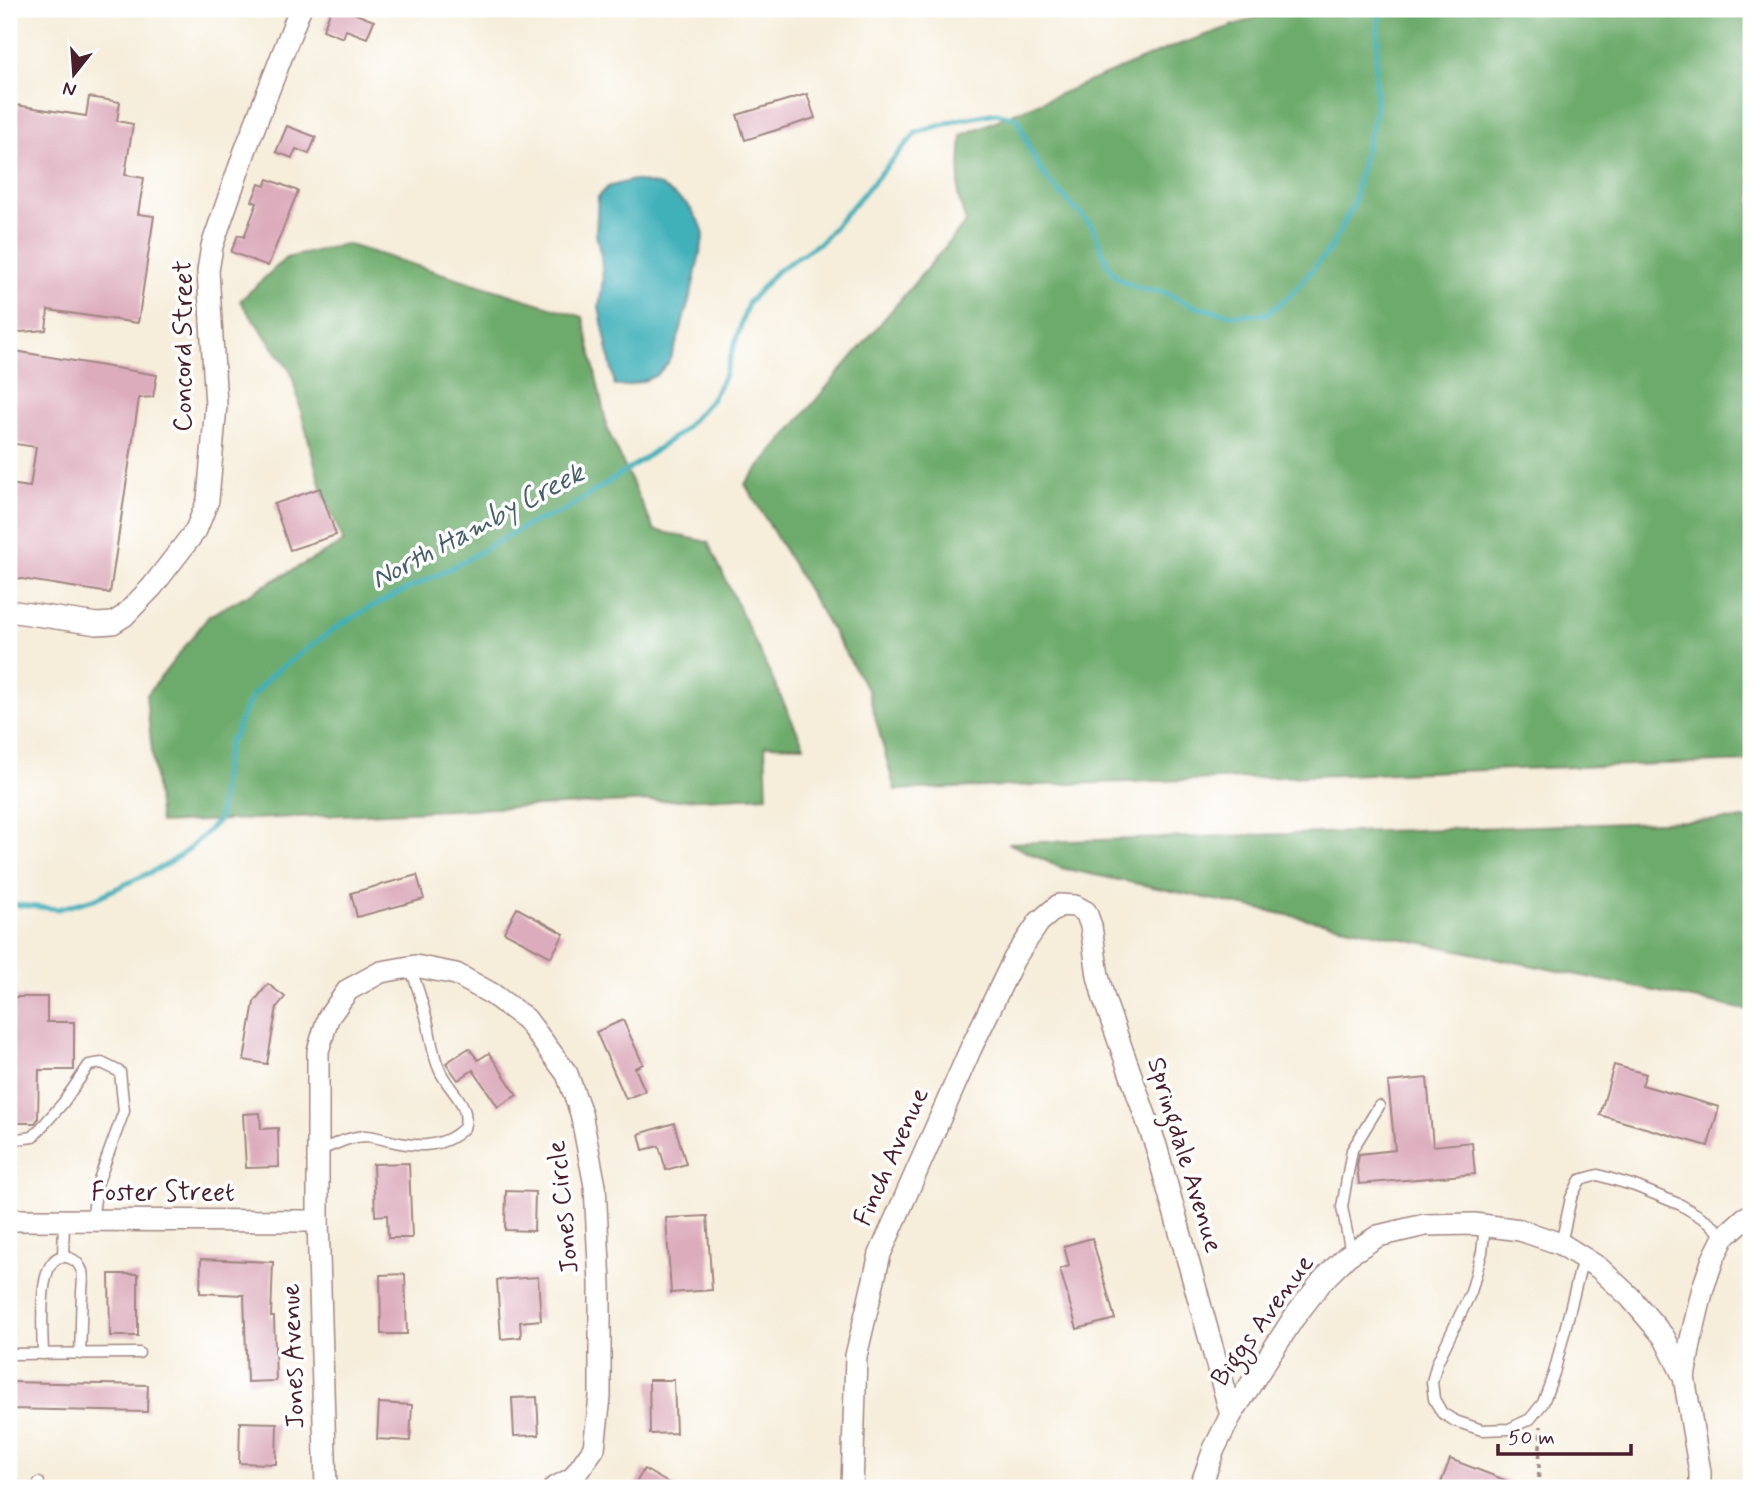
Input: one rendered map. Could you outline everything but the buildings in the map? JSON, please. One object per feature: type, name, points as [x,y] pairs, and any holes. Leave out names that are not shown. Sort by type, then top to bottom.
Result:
[{"type":"street","name":"Concord Street","points":[[9,611],[97,624],[113,623],[138,602],[196,530],[208,500],[216,405],[208,271],[212,247],[245,151],[300,9]]},
{"type":"street","name":"Finch Avenue","points":[[852,1488],[856,1356],[880,1254],[971,1048],[1014,959],[1039,922],[1059,905],[1075,906],[1086,912]]},
{"type":"street","name":"Springdale Avenue","points":[[1086,912],[1104,999],[1156,1146],[1231,1415]]},
{"type":"street","name":"Jones Circle","points":[[318,1221],[318,1051],[328,1018],[348,990],[381,972],[415,965],[456,974],[492,994],[526,1019],[567,1074],[581,1113],[595,1186],[600,1284],[600,1398],[594,1448],[573,1478],[554,1488]]},
{"type":"street","points":[[1700,1488],[1700,1472],[1684,1377],[1691,1339],[1713,1259],[1724,1237],[1751,1215]]},
{"type":"street","name":"Foster Street","points":[[9,1220],[318,1221]]},
{"type":"street","name":"Jones Avenue","points":[[318,1221],[326,1488]]},
{"type":"street","name":"Biggs Avenue","points":[[1200,1488],[1214,1449],[1231,1415],[1293,1318],[1322,1280],[1351,1253],[1378,1236],[1425,1224],[1474,1224],[1520,1230],[1561,1244],[1599,1268],[1630,1297],[1664,1338],[1684,1377]]},
{"type":"lane","points":[[318,1151],[349,1138],[369,1136],[413,1146],[431,1145],[452,1137],[464,1128],[466,1112],[438,1067],[410,967]]},
{"type":"lane","points":[[9,1140],[33,1136],[63,1103],[89,1065],[102,1063],[120,1072],[124,1111],[97,1185],[92,1220]]},
{"type":"lane","points":[[1351,1253],[1342,1207],[1352,1150],[1379,1106]]},
{"type":"lane","points":[[1561,1244],[1570,1198],[1580,1180],[1598,1175],[1635,1186],[1681,1205],[1709,1222],[1724,1237]]},
{"type":"lane","points":[[63,1256],[64,1220]]},
{"type":"lane","points":[[1485,1226],[1482,1252],[1471,1292],[1437,1363],[1432,1382],[1434,1399],[1442,1413],[1455,1421],[1482,1430],[1509,1429],[1530,1419],[1543,1404],[1555,1373],[1583,1258]]},
{"type":"lane","points":[[43,1354],[46,1272],[52,1261],[63,1256],[76,1262],[82,1273],[80,1354]]},
{"type":"lane","points":[[9,1354],[139,1353]]},
{"type":"path","points":[[1538,1488],[1543,1404]]},
{"type":"green space","points":[[1281,9],[1751,9],[1751,761],[895,790],[868,691],[745,484],[966,222],[958,196],[962,135],[1169,48]]},
{"type":"green space","points":[[346,244],[583,317],[608,431],[654,530],[708,542],[804,746],[765,745],[767,796],[160,823],[146,696],[209,616],[344,542],[321,488],[291,372],[240,301],[286,258]]},
{"type":"green space","points":[[1751,819],[1751,1011],[1061,868],[1008,843]]},
{"type":"water","points":[[633,180],[661,186],[688,205],[704,234],[692,290],[668,363],[657,375],[646,380],[615,386],[599,307],[603,280],[596,234],[598,197],[608,187]]},
{"type":"waterway","name":"North Hamby Creek","points":[[9,904],[58,909],[94,899],[168,864],[190,848],[219,820],[224,765],[230,740],[235,735],[254,694],[274,673],[340,625],[371,607],[455,566],[531,523],[564,511],[681,432],[711,400],[724,377],[748,303],[777,271],[822,241],[916,133],[958,120],[996,113],[1017,118],[1035,161],[1048,180],[1093,227],[1108,266],[1119,279],[1138,288],[1163,292],[1196,307],[1233,315],[1267,314],[1290,296],[1330,249],[1353,206],[1376,111],[1380,9]]}]
